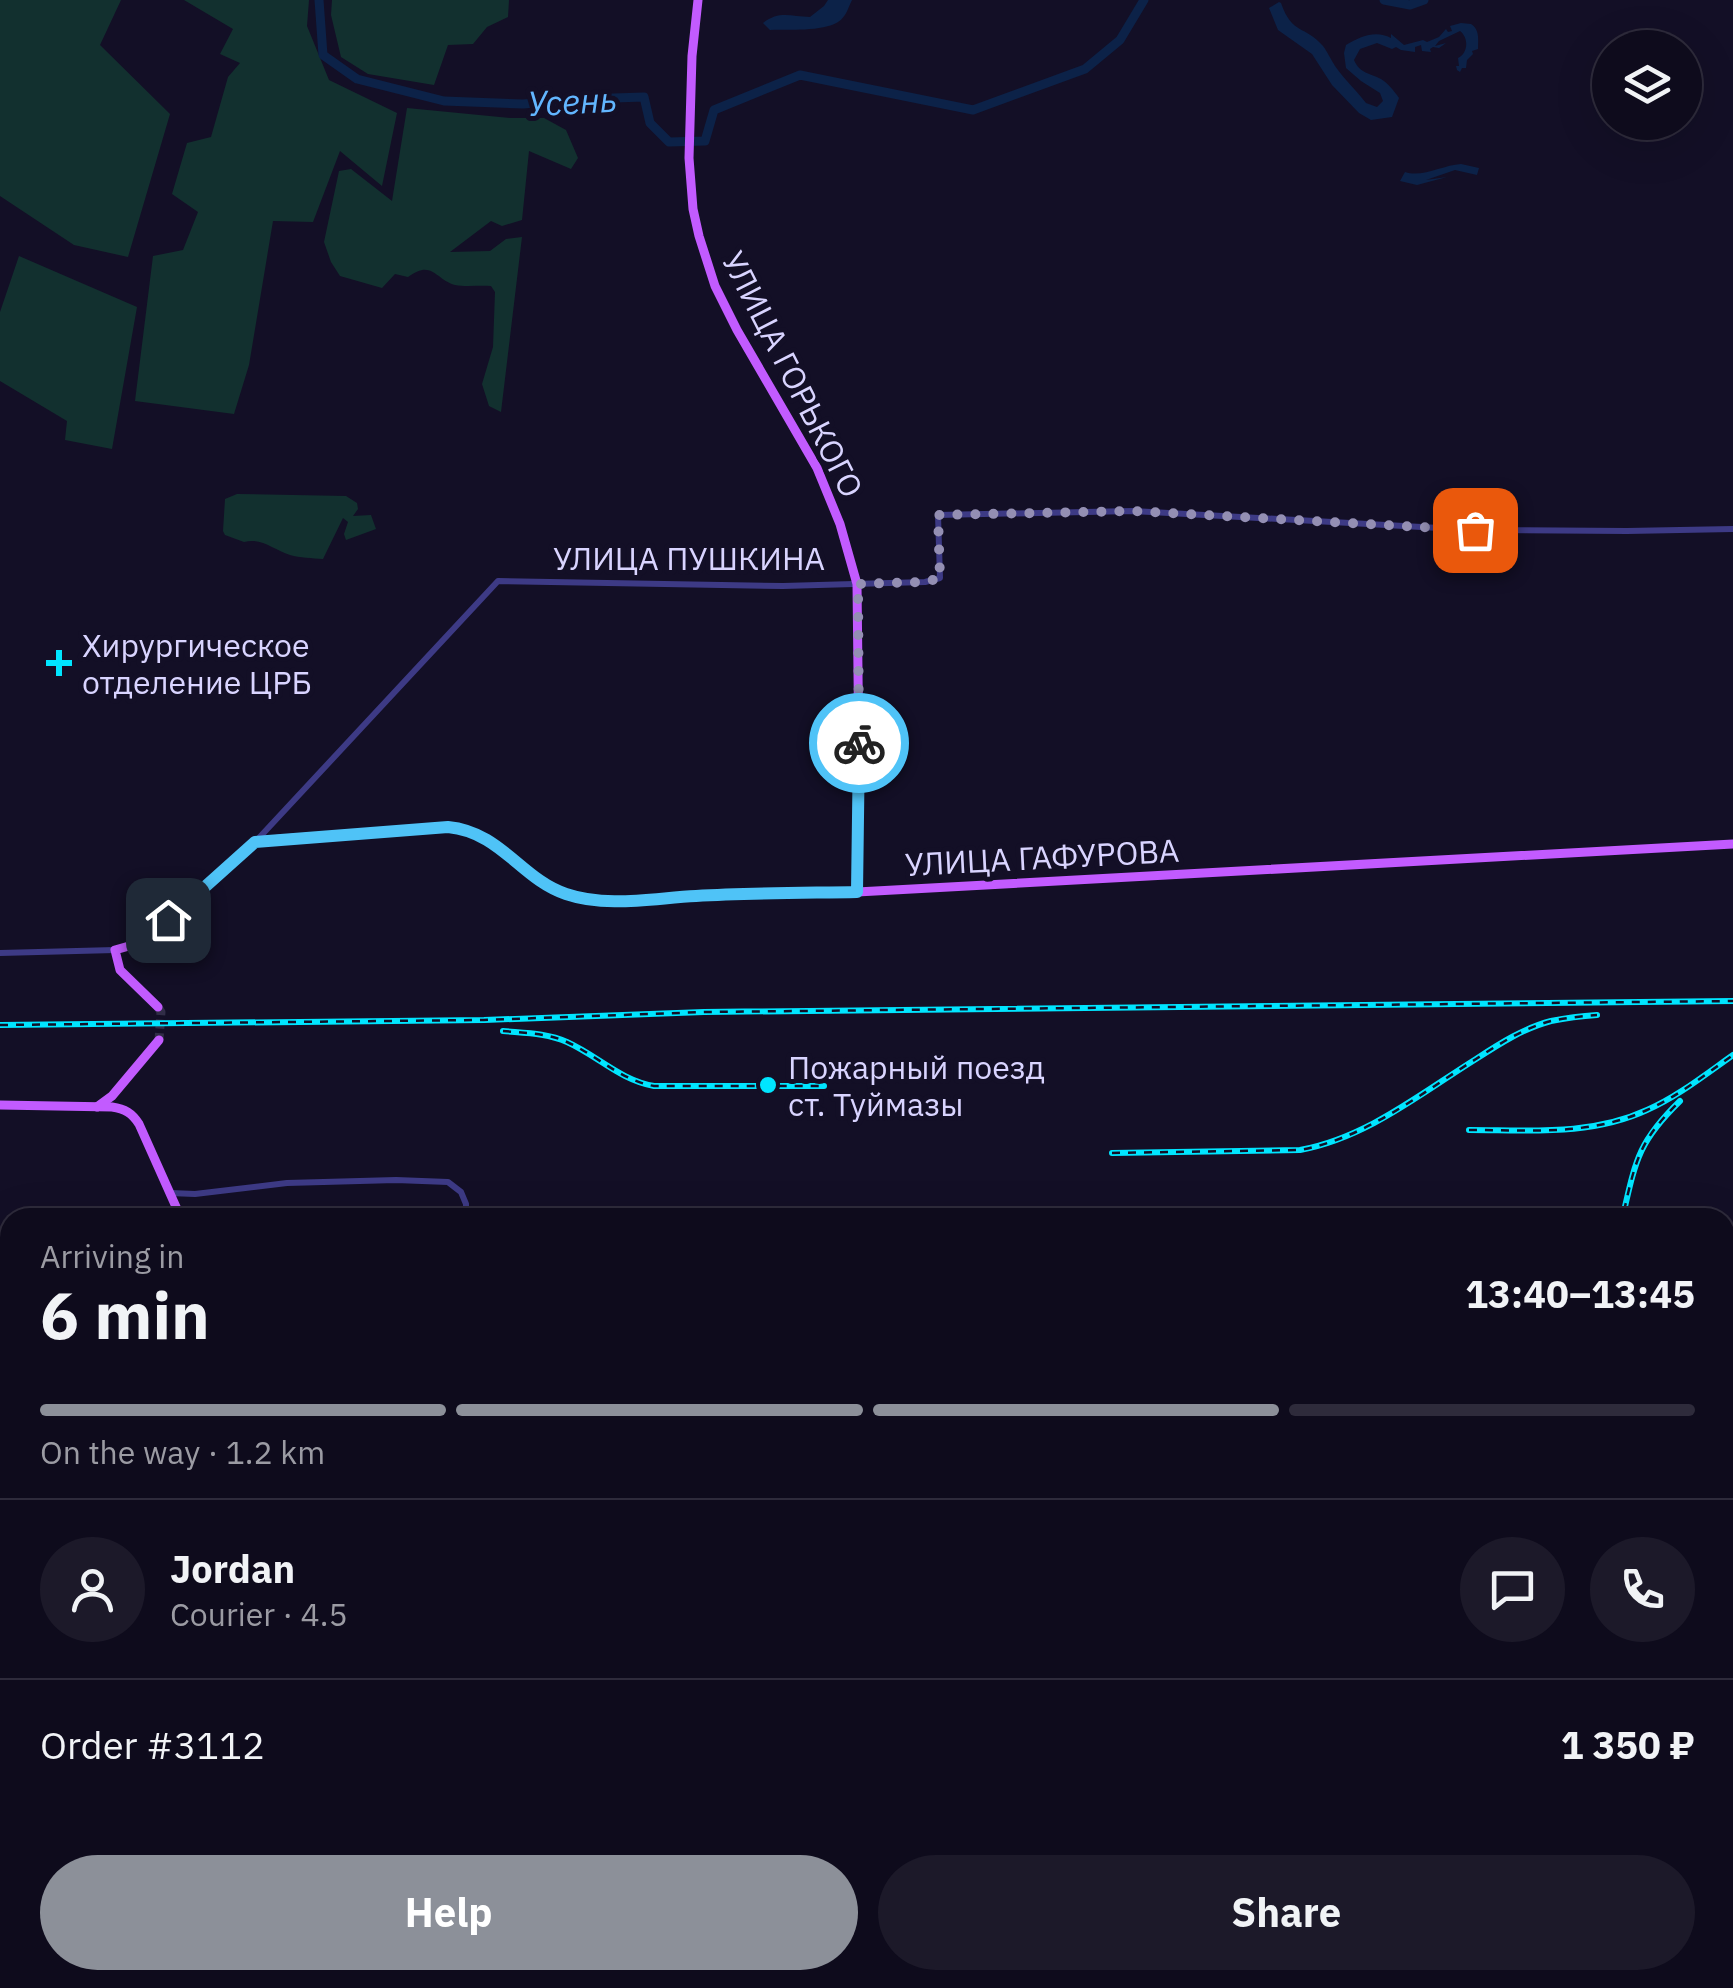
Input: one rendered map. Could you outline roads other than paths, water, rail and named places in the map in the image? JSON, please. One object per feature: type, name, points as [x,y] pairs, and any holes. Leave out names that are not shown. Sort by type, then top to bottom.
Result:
[{"type":"main road","name":"УЛИЦА ГОРЬКОГО","points":[[698,0],[689,158],[692,208],[715,286],[817,468],[840,524],[858,584],[857,892]]},
{"type":"main road","name":"УЛИЦА ГАФУРОВА","points":[[255,842],[465,828],[484,836],[564,894],[599,902],[857,892],[1733,844]]},
{"type":"main road","points":[[158,1007],[120,970],[114,950],[159,928],[255,842]]},
{"type":"main road","points":[[98,1107],[112,1096],[158,1040]]},
{"type":"main road","points":[[0,1104],[125,1110],[138,1124],[177,1208]]},
{"type":"street","name":"УЛИЦА ПУШКИНА","points":[[255,842],[498,581],[713,585],[925,582],[940,578],[938,515],[1133,511],[1475,530],[1733,530]]},
{"type":"street","points":[[0,953],[114,950]]},
{"type":"street","points":[[170,1193],[306,1182],[448,1182],[461,1192],[466,1208]]},
{"type":"water","points":[[828,0],[852,0],[843,18],[831,25],[770,30],[763,23],[780,15],[810,17]]},
{"type":"water","points":[[1279,2],[1294,25],[1323,46],[1366,103],[1377,107],[1383,101],[1380,93],[1346,68],[1346,45],[1374,34],[1391,38],[1391,34],[1404,45],[1427,42],[1461,23],[1476,29],[1478,49],[1472,51],[1466,68],[1460,72],[1456,66],[1466,42],[1460,31],[1439,41],[1435,46],[1446,43],[1433,47],[1431,52],[1422,51],[1421,45],[1415,47],[1415,52],[1377,43],[1360,49],[1354,60],[1356,65],[1384,81],[1399,98],[1392,117],[1371,120],[1332,85],[1312,54],[1278,30],[1269,8]]},
{"type":"water","points":[[1461,164],[1479,168],[1477,175],[1455,170],[1426,180],[1447,177],[1417,185],[1400,181],[1405,172]]},
{"type":"waterway","name":"Усень","points":[[319,0],[323,55],[357,79],[444,101],[523,104],[644,97],[650,123],[669,142],[705,141],[714,110],[800,75],[973,110],[1085,69],[1120,40],[1144,0]]},
{"type":"waterway","name":"Усень","points":[[1384,0],[1410,5],[1424,0]]},
{"type":"tunnel","points":[[158,1007],[159,1040]]},
{"type":"railway","points":[[0,1025],[484,1020],[704,1012],[1733,1001]]},
{"type":"railway","points":[[1112,1153],[1300,1150],[1324,1144],[1392,1113],[1521,1032],[1551,1021],[1597,1015]]},
{"type":"railway","points":[[503,1031],[559,1039],[630,1079],[654,1086],[824,1086]]},
{"type":"railway","points":[[1469,1130],[1560,1130],[1626,1118],[1669,1099],[1733,1055]]},
{"type":"railway","points":[[1625,1208],[1641,1151],[1680,1101]]},
{"type":"place","name":"Хирургическое отделение ЦРБ","points":[[59,663]]},
{"type":"place","name":"Пожарный поезд ст. Туймазы","points":[[768,1085]]}]
